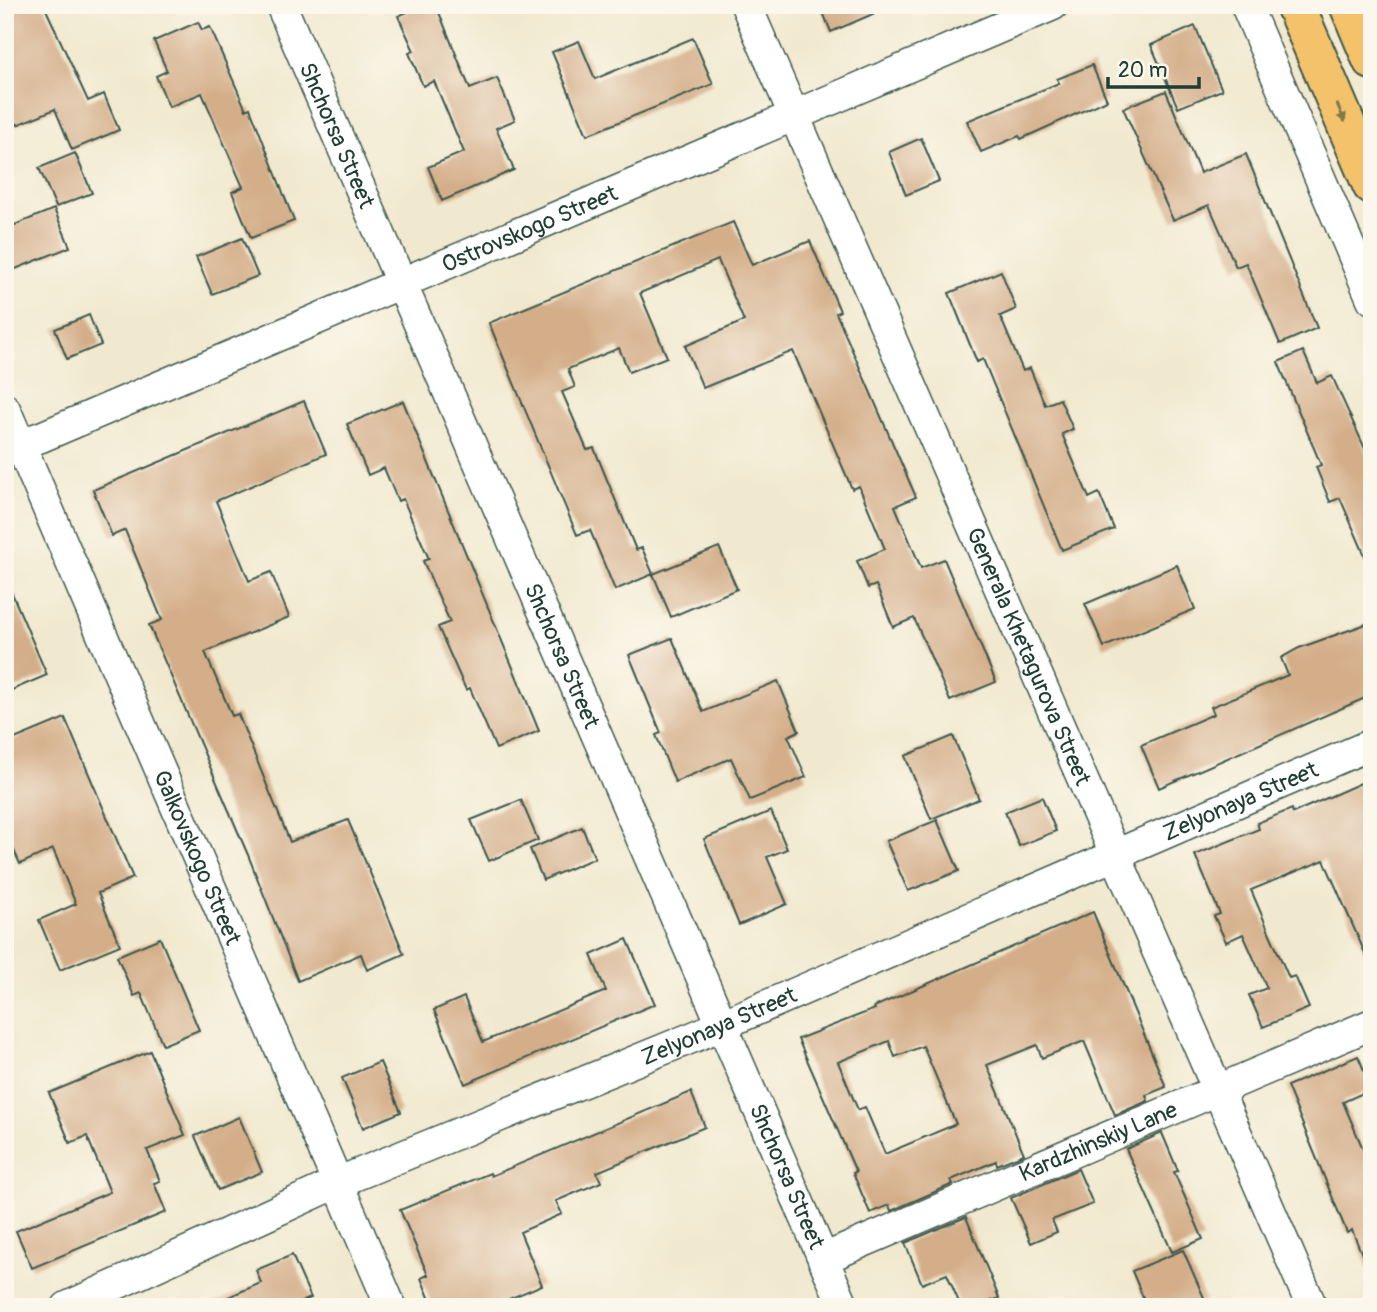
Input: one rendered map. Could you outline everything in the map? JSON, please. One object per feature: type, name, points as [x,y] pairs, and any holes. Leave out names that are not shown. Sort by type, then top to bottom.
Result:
[{"type":"main road","points":[[1295,5],[1372,185]]},
{"type":"main road","points":[[1349,5],[1372,61]]},
{"type":"street","name":"Shchorsa Street","points":[[281,5],[844,1307]]},
{"type":"street","name":"Generala Khetagurova Street","points":[[746,5],[1312,1307]]},
{"type":"street","name":"Ostrovskogo Street","points":[[13,446],[54,432],[401,285],[1053,5]]},
{"type":"street","points":[[1246,5],[1372,299]]},
{"type":"street","name":"Galkovskogo Street","points":[[5,409],[13,446],[339,1182],[391,1307]]},
{"type":"street","name":"Zelyonaya Street","points":[[67,1307],[339,1182],[721,1026],[1372,744]]},
{"type":"street","name":"Kardzhinskiy Lane","points":[[823,1259],[1372,1024]]},
{"type":"building","points":[[5,5],[44,5],[88,101],[104,94],[119,130],[72,150],[55,109],[17,125],[5,97]]},
{"type":"building","points":[[423,5],[436,5],[470,89],[497,78],[515,120],[496,128],[514,170],[442,201],[428,167],[464,152],[434,81],[423,86],[409,53],[414,51],[398,16]]},
{"type":"building","points":[[820,5],[894,5],[831,32]]},
{"type":"building","points":[[198,22],[202,30],[210,27],[246,110],[250,108],[294,221],[251,238],[232,192],[243,187],[202,93],[169,107],[156,76],[167,71],[154,41]]},
{"type":"building","points":[[1195,26],[1222,90],[1178,108],[1151,45]]},
{"type":"building","points":[[693,38],[713,84],[587,135],[552,52],[579,41],[595,79]]},
{"type":"building","points":[[1092,65],[1107,100],[1021,139],[1019,136],[981,152],[967,121],[1059,83],[1057,79]]},
{"type":"building","points":[[1166,91],[1200,173],[1246,154],[1317,328],[1280,344],[1246,263],[1236,267],[1209,205],[1173,220],[1123,108]]},
{"type":"building","points":[[921,138],[939,181],[906,195],[889,152]]},
{"type":"building","points":[[75,153],[92,193],[56,207],[39,168]]},
{"type":"building","points":[[54,209],[70,247],[13,270],[5,250],[5,229]]},
{"type":"building","points":[[733,222],[752,265],[810,241],[840,311],[836,313],[916,497],[895,506],[921,568],[944,559],[996,682],[950,701],[914,618],[893,627],[876,585],[868,588],[857,561],[885,549],[859,486],[852,489],[793,351],[703,388],[685,346],[744,321],[718,260],[640,293],[667,357],[629,372],[619,348],[568,369],[575,387],[562,392],[587,450],[594,448],[636,550],[642,548],[653,574],[615,590],[590,530],[577,535],[489,323]]},
{"type":"building","points":[[242,238],[258,276],[212,294],[196,257]]},
{"type":"building","points":[[1001,271],[1016,309],[1000,316],[1023,371],[1030,368],[1045,405],[1060,399],[1073,429],[1062,434],[1089,498],[1099,493],[1114,529],[1062,550],[983,359],[977,362],[949,293]]},
{"type":"building","points":[[89,315],[101,345],[67,359],[55,329]]},
{"type":"building","points":[[1303,351],[1317,383],[1332,376],[1372,464],[1372,572],[1340,498],[1330,502],[1316,467],[1321,465],[1278,362]]},
{"type":"building","points":[[304,401],[326,454],[216,501],[249,581],[271,572],[289,617],[205,652],[232,716],[238,714],[290,842],[348,820],[404,954],[367,970],[361,954],[298,981],[248,855],[149,625],[162,620],[125,530],[112,536],[93,490]]},
{"type":"building","points":[[403,401],[539,731],[496,749],[470,688],[466,690],[438,627],[450,622],[423,561],[429,559],[403,499],[398,501],[384,468],[368,475],[347,424]]},
{"type":"building","points":[[719,547],[737,589],[671,617],[653,574]]},
{"type":"building","points":[[1177,565],[1195,609],[1104,647],[1085,604]]},
{"type":"building","points":[[5,577],[47,675],[5,693]]},
{"type":"building","points":[[1372,622],[1372,695],[1159,788],[1141,745],[1214,714],[1211,707],[1288,675],[1281,658],[1299,648]]},
{"type":"building","points":[[672,638],[703,712],[778,681],[799,731],[788,736],[806,777],[750,800],[731,758],[675,782],[656,735],[661,733],[629,655]]},
{"type":"building","points":[[65,718],[133,878],[98,893],[120,945],[60,970],[39,920],[76,904],[53,849],[20,864],[5,830],[5,743]]},
{"type":"building","points":[[953,736],[979,799],[931,819],[905,756]]},
{"type":"building","points":[[1372,778],[1372,969],[1324,860],[1251,890],[1289,978],[1295,976],[1309,1008],[1263,1027],[1249,995],[1267,988],[1243,934],[1226,942],[1214,916],[1220,914],[1195,855],[1259,829],[1257,823],[1292,809],[1293,813]]},
{"type":"building","points":[[1042,797],[1056,831],[1019,846],[1005,812]]},
{"type":"building","points":[[521,800],[538,840],[489,861],[471,820]]},
{"type":"building","points":[[771,811],[787,849],[767,857],[787,904],[739,925],[704,839]]},
{"type":"building","points":[[937,820],[959,871],[908,891],[886,841]]},
{"type":"building","points":[[582,827],[595,858],[543,880],[530,849]]},
{"type":"building","points":[[1093,912],[1166,1087],[1146,1095],[1148,1101],[1115,1115],[1084,1041],[1042,1058],[1037,1045],[987,1065],[1024,1154],[997,1165],[996,1161],[951,1180],[953,1184],[891,1211],[889,1205],[870,1213],[853,1173],[856,1172],[798,1039],[875,1009],[874,1007]],"holes":[[[889,1041],[895,1057],[923,1046],[956,1124],[885,1154],[865,1107],[858,1110],[838,1062]]]},
{"type":"building","points":[[160,938],[199,1030],[163,1045],[141,993],[134,996],[117,956]]},
{"type":"building","points":[[627,939],[655,1004],[465,1084],[434,1010],[464,997],[483,1042],[606,991],[591,955]]},
{"type":"building","points":[[150,1051],[185,1135],[147,1150],[160,1181],[154,1183],[166,1212],[32,1268],[16,1231],[110,1192],[87,1136],[70,1143],[49,1093]]},
{"type":"building","points":[[1358,1056],[1372,1089],[1343,1102],[1372,1170],[1371,1277],[1352,1230],[1347,1233],[1287,1086]]},
{"type":"building","points":[[380,1062],[401,1112],[363,1128],[342,1078]]},
{"type":"building","points":[[691,1092],[705,1127],[597,1172],[601,1182],[556,1201],[562,1214],[520,1232],[542,1285],[490,1307],[433,1307],[421,1278],[428,1275],[400,1210],[490,1173],[491,1176]]},
{"type":"building","points":[[239,1117],[262,1172],[218,1190],[195,1136]]},
{"type":"building","points":[[1162,1133],[1178,1171],[1174,1172],[1203,1239],[1172,1252],[1126,1149]]},
{"type":"building","points":[[1078,1169],[1093,1204],[1052,1220],[1057,1232],[1031,1243],[1011,1198]]},
{"type":"building","points":[[966,1217],[999,1298],[977,1307],[961,1307],[947,1274],[922,1284],[905,1243]]},
{"type":"building","points":[[1183,1250],[1205,1300],[1188,1307],[1147,1307],[1132,1271]]},
{"type":"building","points":[[292,1255],[311,1298],[289,1307],[205,1307],[261,1283],[256,1270]]}]
